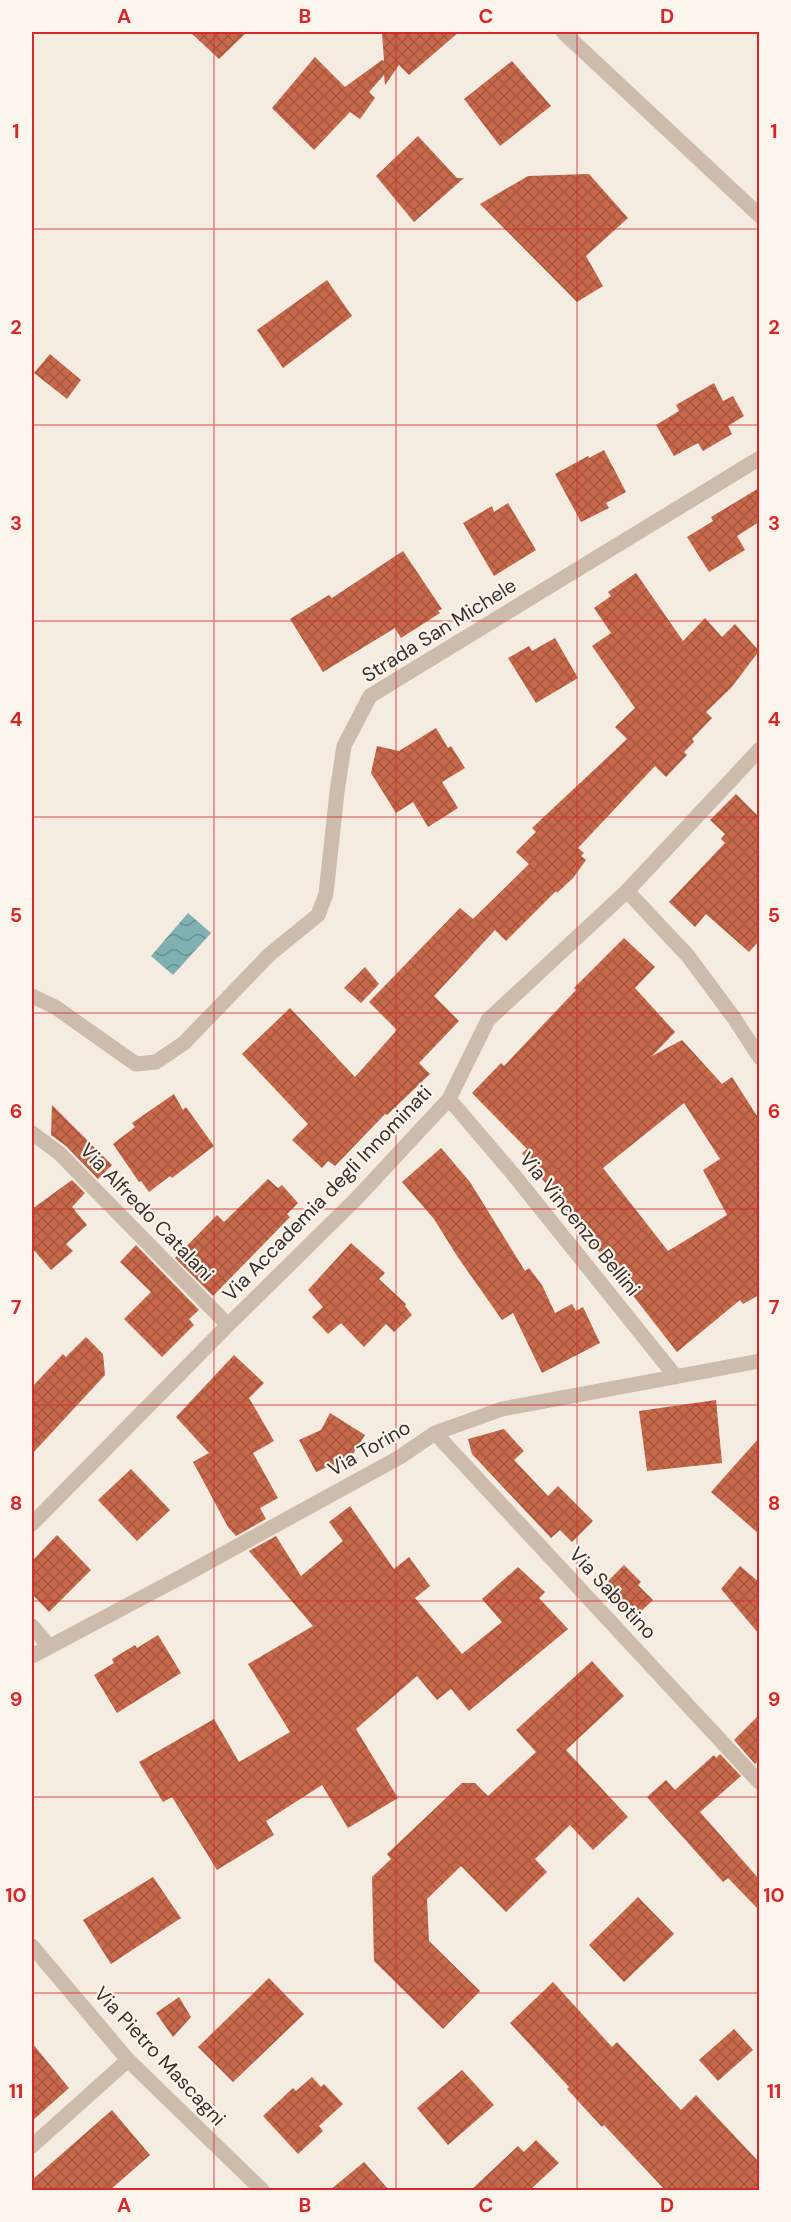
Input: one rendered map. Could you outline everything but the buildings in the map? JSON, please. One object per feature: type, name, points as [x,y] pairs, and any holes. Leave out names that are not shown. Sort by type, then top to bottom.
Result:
[{"type":"street","points":[[563,32],[759,216]]},
{"type":"street","name":"Strada San Michele","points":[[32,996],[55,1007],[136,1064],[156,1062],[184,1043],[270,954],[318,915],[327,885],[344,746],[370,696],[759,458]]},
{"type":"street","name":"Via Accademia degli Innominati","points":[[32,1524],[356,1199],[448,1099],[488,1020],[627,891],[759,749]]},
{"type":"street","points":[[627,891],[688,956],[734,1018],[759,1058]]},
{"type":"street","name":"Via Vincenzo Bellini","points":[[448,1099],[676,1377]]},
{"type":"street","name":"Via Alfredo Catalani","points":[[32,1133],[59,1153],[228,1325]]},
{"type":"street","name":"Via Torino","points":[[32,1656],[390,1463],[435,1433],[502,1409],[759,1361]]},
{"type":"street","name":"Via Sabotino","points":[[435,1433],[759,1783]]},
{"type":"street","points":[[32,1626],[49,1646]]},
{"type":"street","name":"Via Pietro Mascagni","points":[[32,1946],[128,2060],[261,2190]]},
{"type":"street","points":[[32,2146],[128,2060]]},
{"type":"water","points":[[188,913],[211,933],[173,975],[151,956]]}]
